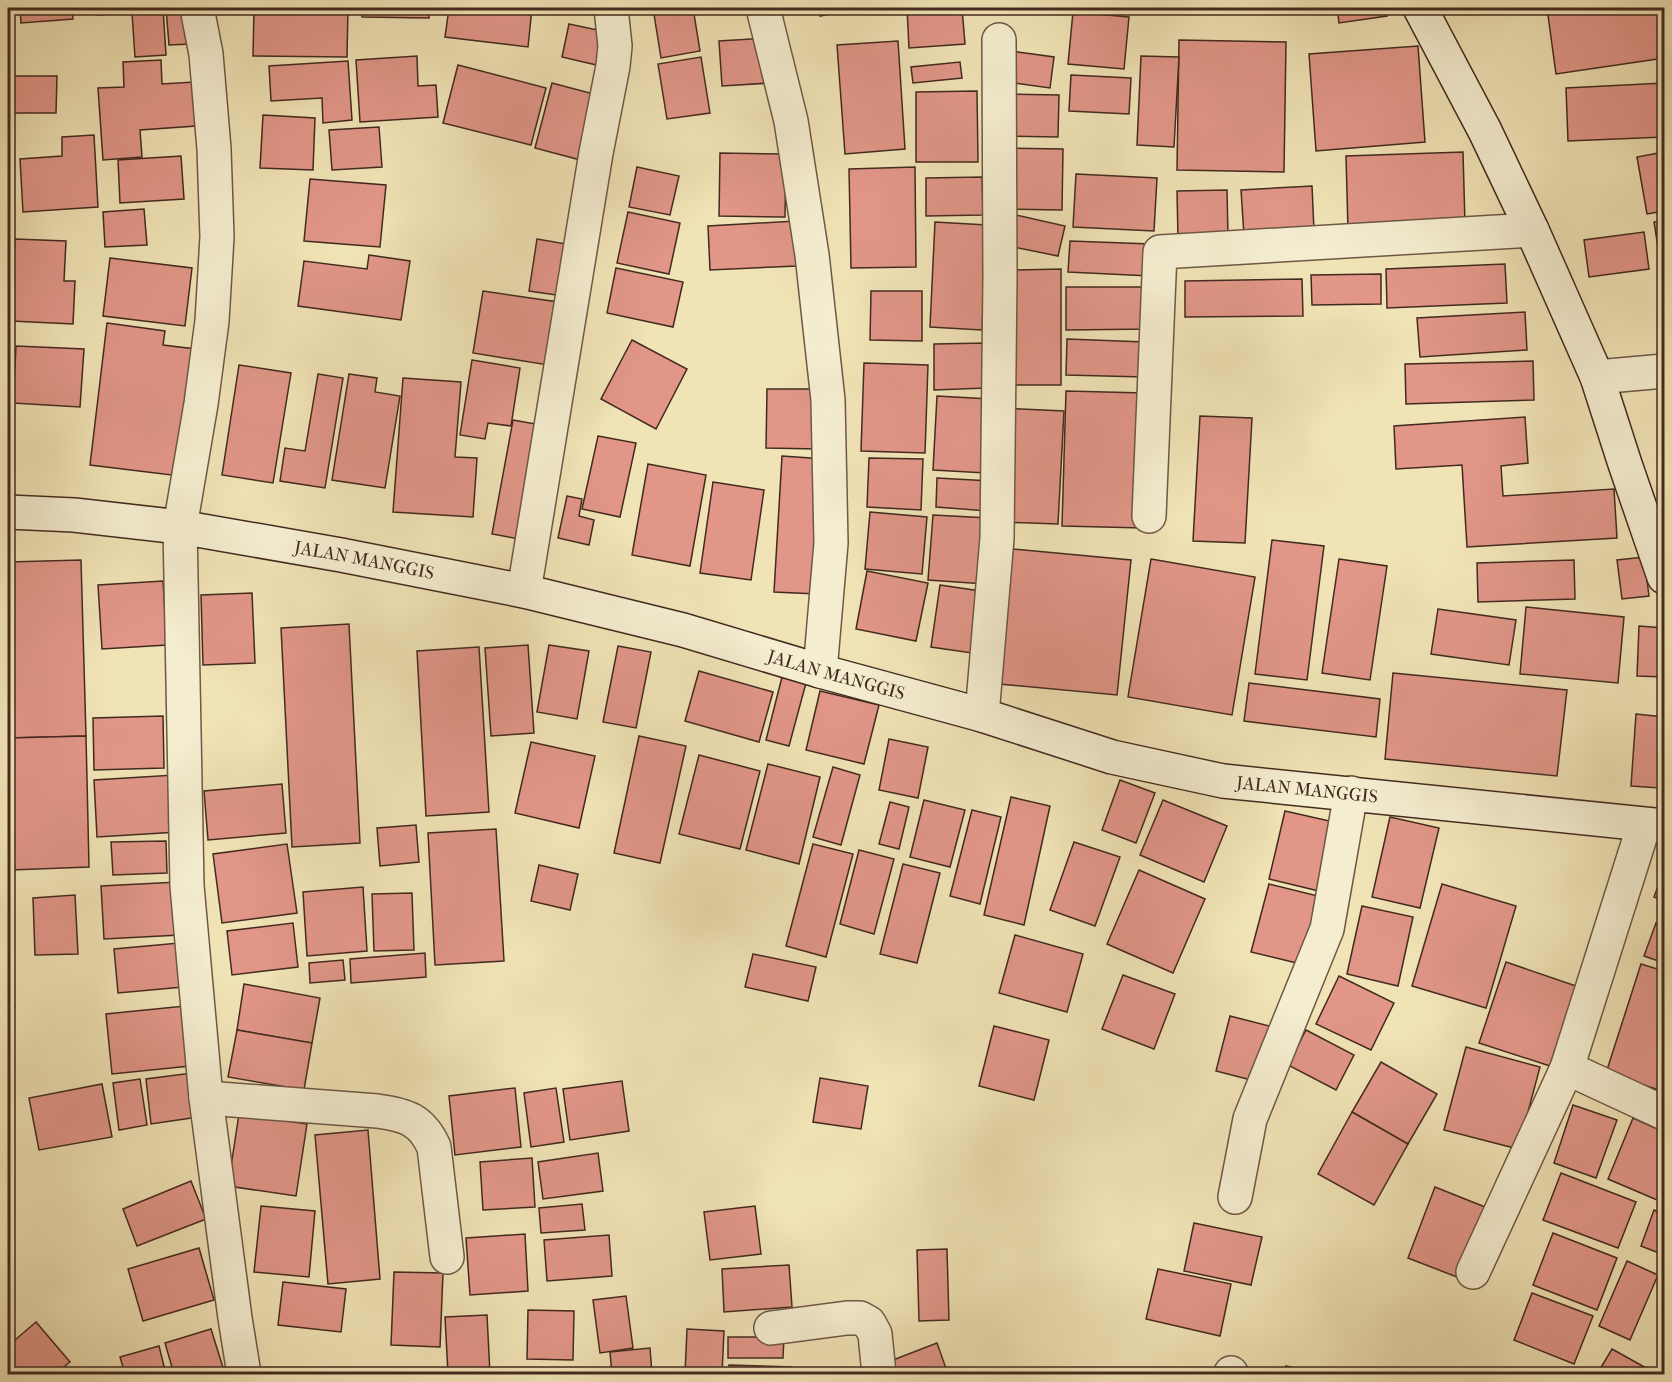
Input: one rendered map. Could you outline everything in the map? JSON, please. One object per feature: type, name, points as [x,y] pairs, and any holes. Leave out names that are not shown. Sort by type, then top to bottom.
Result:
[{"type":"street","points":[[197,8],[207,66],[214,149],[217,237],[212,321],[201,404],[180,527],[187,886],[206,1098],[244,1374]]},
{"type":"street","points":[[524,591],[596,153],[613,66],[615,46],[611,8]]},
{"type":"street","points":[[763,8],[791,121],[812,255],[828,400],[831,543],[820,670]]},
{"type":"street","points":[[1420,8],[1485,131],[1532,230],[1596,377],[1624,464],[1665,577]]},
{"type":"street","points":[[982,715],[997,538],[1000,277],[999,40]]},
{"type":"street","points":[[1149,516],[1160,252],[1532,230]]},
{"type":"street","points":[[1596,377],[1665,371]]},
{"type":"street","name":"JALAN MANGGIS","points":[[8,512],[74,515],[180,527],[524,591],[683,630],[982,715],[1112,757],[1223,781],[1654,825]]},
{"type":"street","points":[[1235,1197],[1250,1119],[1327,929],[1351,793]]},
{"type":"street","points":[[1473,1272],[1568,1068],[1654,825]]},
{"type":"street","points":[[1568,1068],[1665,1113]]},
{"type":"street","points":[[206,1098],[396,1113],[415,1121],[428,1133],[434,1147],[447,1257]]},
{"type":"street","points":[[771,1328],[860,1318],[869,1323],[875,1334],[879,1374]]},
{"type":"building","points":[[20,8],[72,8],[73,19],[21,23]]},
{"type":"building","points":[[97,8],[163,8],[166,55],[135,57],[132,13],[97,15]]},
{"type":"building","points":[[166,8],[189,8],[191,44],[169,45]]},
{"type":"building","points":[[254,8],[348,8],[347,57],[253,56]]},
{"type":"building","points":[[362,8],[429,8],[429,18],[362,17]]},
{"type":"building","points":[[449,8],[532,8],[528,47],[445,37]]},
{"type":"building","points":[[653,8],[693,8],[700,51],[661,58]]},
{"type":"building","points":[[818,8],[859,8],[820,16]]},
{"type":"building","points":[[907,8],[962,8],[965,44],[909,48]]},
{"type":"building","points":[[1132,8],[1173,8],[1172,14]]},
{"type":"building","points":[[1337,8],[1386,8],[1387,16],[1339,23]]},
{"type":"building","points":[[1547,8],[1658,8],[1664,58],[1556,74]]},
{"type":"building","points":[[1073,12],[1129,17],[1124,69],[1068,64]]},
{"type":"building","points":[[569,24],[612,33],[605,67],[562,57]]},
{"type":"building","points":[[767,38],[770,83],[722,86],[719,41]]},
{"type":"building","points":[[1179,40],[1286,42],[1284,172],[1177,170]]},
{"type":"building","points":[[898,41],[905,149],[845,154],[837,45]]},
{"type":"building","points":[[1418,46],[1425,142],[1316,151],[1309,54]]},
{"type":"building","points":[[1011,51],[1054,57],[1050,88],[1007,82]]},
{"type":"building","points":[[417,56],[418,86],[436,85],[438,117],[360,122],[356,60]]},
{"type":"building","points":[[1141,56],[1179,57],[1174,147],[1137,145]]},
{"type":"building","points":[[701,57],[710,113],[667,119],[658,64]]},
{"type":"building","points":[[161,60],[162,84],[194,82],[196,126],[140,130],[142,157],[103,160],[98,88],[124,87],[123,62]]},
{"type":"building","points":[[348,61],[352,120],[323,123],[322,98],[271,101],[269,66]]},
{"type":"building","points":[[960,62],[962,78],[913,83],[911,67]]},
{"type":"building","points":[[458,65],[546,88],[531,145],[443,123]]},
{"type":"building","points":[[1071,75],[1131,78],[1129,114],[1069,111]]},
{"type":"building","points":[[11,76],[57,76],[56,113],[11,113]]},
{"type":"building","points":[[552,83],[605,97],[588,162],[535,148]]},
{"type":"building","points":[[1664,83],[1664,137],[1568,141],[1566,88]]},
{"type":"building","points":[[977,91],[978,162],[916,162],[916,92]]},
{"type":"building","points":[[1006,94],[1059,95],[1058,137],[1005,136]]},
{"type":"building","points":[[263,115],[315,118],[313,170],[260,168]]},
{"type":"building","points":[[379,127],[382,167],[332,170],[329,130]]},
{"type":"building","points":[[94,135],[98,207],[23,212],[20,159],[62,156],[62,137]]},
{"type":"building","points":[[1007,148],[1063,149],[1062,210],[1006,209]]},
{"type":"building","points":[[1463,152],[1465,224],[1348,229],[1346,156]]},
{"type":"building","points":[[1664,152],[1664,211],[1647,214],[1637,157]]},
{"type":"building","points":[[720,153],[786,154],[785,217],[719,216]]},
{"type":"building","points":[[181,156],[184,199],[120,203],[118,160]]},
{"type":"building","points":[[637,167],[679,176],[670,215],[629,207]]},
{"type":"building","points":[[915,167],[916,267],[851,268],[849,169]]},
{"type":"building","points":[[1076,174],[1157,178],[1154,231],[1073,227]]},
{"type":"building","points":[[982,177],[983,215],[926,216],[926,178]]},
{"type":"building","points":[[310,179],[386,185],[380,247],[304,241]]},
{"type":"building","points":[[1312,186],[1314,231],[1244,236],[1241,190]]},
{"type":"building","points":[[1227,190],[1228,237],[1178,239],[1177,191]]},
{"type":"building","points":[[144,209],[147,245],[105,247],[103,212]]},
{"type":"building","points":[[628,212],[680,223],[669,274],[617,263]]},
{"type":"building","points":[[1016,215],[1065,226],[1058,256],[1009,246]]},
{"type":"building","points":[[1664,220],[1664,266],[1661,266],[1654,222]]},
{"type":"building","points":[[795,221],[797,266],[710,270],[708,226]]},
{"type":"building","points":[[935,222],[987,225],[982,330],[930,327]]},
{"type":"building","points":[[1644,232],[1649,269],[1589,277],[1584,240]]},
{"type":"building","points":[[15,239],[66,241],[64,281],[75,281],[73,324],[11,321]]},
{"type":"building","points":[[537,239],[578,246],[570,297],[529,291]]},
{"type":"building","points":[[1070,241],[1151,244],[1150,276],[1068,272]]},
{"type":"building","points":[[369,255],[410,261],[401,320],[298,306],[304,261],[367,269]]},
{"type":"building","points":[[110,258],[192,268],[185,326],[103,316]]},
{"type":"building","points":[[1505,264],[1507,303],[1387,308],[1386,269]]},
{"type":"building","points":[[616,268],[683,282],[673,327],[607,313]]},
{"type":"building","points":[[1061,269],[1061,385],[1012,385],[1011,270]]},
{"type":"building","points":[[1381,274],[1381,304],[1312,305],[1311,275]]},
{"type":"building","points":[[1302,279],[1303,316],[1185,317],[1185,281]]},
{"type":"building","points":[[1066,287],[1151,287],[1151,329],[1066,330]]},
{"type":"building","points":[[483,291],[558,302],[548,365],[473,353]]},
{"type":"building","points":[[871,291],[922,291],[922,341],[870,340]]},
{"type":"building","points":[[1525,312],[1527,350],[1420,357],[1417,318]]},
{"type":"building","points":[[107,323],[165,331],[163,345],[204,350],[188,477],[90,465]]},
{"type":"building","points":[[1067,339],[1145,342],[1144,377],[1066,375]]},
{"type":"building","points":[[632,340],[687,369],[656,429],[601,399]]},
{"type":"building","points":[[986,343],[986,388],[934,390],[934,344]]},
{"type":"building","points":[[16,346],[84,349],[80,407],[13,403]]},
{"type":"building","points":[[472,360],[520,368],[511,426],[488,423],[485,439],[460,435]]},
{"type":"building","points":[[1533,361],[1534,400],[1406,404],[1405,364]]},
{"type":"building","points":[[864,363],[928,365],[925,453],[861,451]]},
{"type":"building","points":[[239,365],[291,373],[273,483],[222,475]]},
{"type":"building","points":[[318,374],[343,378],[325,488],[280,481],[285,448],[305,451]]},
{"type":"building","points":[[349,374],[377,378],[375,392],[400,396],[385,488],[332,480]]},
{"type":"building","points":[[403,378],[461,382],[455,457],[477,458],[473,517],[393,512]]},
{"type":"building","points":[[767,389],[819,389],[819,449],[766,448]]},
{"type":"building","points":[[1066,391],[1145,393],[1143,528],[1062,526]]},
{"type":"building","points":[[937,396],[990,399],[986,473],[933,470]]},
{"type":"building","points":[[1003,408],[1064,411],[1058,524],[998,522]]},
{"type":"building","points":[[1200,416],[1252,418],[1245,543],[1193,541]]},
{"type":"building","points":[[1525,417],[1528,463],[1501,466],[1503,496],[1614,489],[1617,538],[1467,547],[1462,465],[1396,469],[1394,426]]},
{"type":"building","points":[[513,420],[547,426],[525,540],[492,534]]},
{"type":"building","points":[[598,436],[636,443],[620,517],[582,509]]},
{"type":"building","points":[[782,456],[825,459],[817,594],[774,592]]},
{"type":"building","points":[[869,458],[923,459],[921,510],[867,507]]},
{"type":"building","points":[[648,464],[706,475],[690,566],[632,555]]},
{"type":"building","points":[[937,478],[991,481],[988,511],[936,507]]},
{"type":"building","points":[[713,482],[764,490],[751,580],[700,573]]},
{"type":"building","points":[[567,496],[582,499],[579,516],[594,520],[589,545],[558,538]]},
{"type":"building","points":[[870,512],[927,517],[922,574],[865,569]]},
{"type":"building","points":[[933,515],[989,518],[985,584],[928,580]]},
{"type":"building","points":[[1272,540],[1324,546],[1307,680],[1255,674]]},
{"type":"building","points":[[1013,549],[1131,560],[1117,695],[999,684]]},
{"type":"building","points":[[1644,557],[1649,596],[1622,599],[1617,560]]},
{"type":"building","points":[[1151,559],[1255,577],[1232,715],[1128,697]]},
{"type":"building","points":[[1339,559],[1387,566],[1370,680],[1322,673]]},
{"type":"building","points":[[81,560],[86,736],[8,738],[8,562]]},
{"type":"building","points":[[1574,560],[1575,599],[1478,602],[1477,563]]},
{"type":"building","points":[[867,571],[928,583],[916,641],[856,629]]},
{"type":"building","points":[[163,581],[167,645],[102,649],[98,585]]},
{"type":"building","points":[[940,585],[987,592],[979,654],[931,647]]},
{"type":"building","points":[[252,593],[255,663],[203,665],[201,595]]},
{"type":"building","points":[[1526,607],[1624,617],[1618,683],[1520,674]]},
{"type":"building","points":[[1438,609],[1516,620],[1509,665],[1431,654]]},
{"type":"building","points":[[349,624],[360,843],[292,847],[281,628]]},
{"type":"building","points":[[1639,626],[1664,628],[1664,677],[1637,676]]},
{"type":"building","points":[[528,645],[534,733],[491,736],[485,648]]},
{"type":"building","points":[[549,645],[589,651],[577,719],[537,712]]},
{"type":"building","points":[[618,646],[651,652],[636,728],[603,722]]},
{"type":"building","points":[[479,647],[489,812],[426,816],[417,651]]},
{"type":"building","points":[[699,671],[773,692],[759,742],[685,721]]},
{"type":"building","points":[[1393,673],[1567,690],[1557,776],[1385,759]]},
{"type":"building","points":[[782,677],[806,683],[789,746],[766,740]]},
{"type":"building","points":[[1249,683],[1380,699],[1376,737],[1244,721]]},
{"type":"building","points":[[820,691],[879,705],[864,764],[806,750]]},
{"type":"building","points":[[1636,714],[1664,717],[1660,788],[1631,786]]},
{"type":"building","points":[[163,716],[164,768],[94,770],[93,718]]},
{"type":"building","points":[[86,736],[89,867],[11,870],[8,738]]},
{"type":"building","points":[[639,736],[686,746],[660,863],[614,853]]},
{"type":"building","points":[[889,739],[928,747],[918,798],[879,790]]},
{"type":"building","points":[[531,742],[595,756],[579,828],[515,813]]},
{"type":"building","points":[[699,755],[760,771],[740,849],[679,834]]},
{"type":"building","points":[[768,764],[820,777],[799,864],[746,850]]},
{"type":"building","points":[[833,767],[860,775],[841,845],[813,837]]},
{"type":"building","points":[[175,775],[178,832],[97,837],[94,780]]},
{"type":"building","points":[[1120,780],[1155,793],[1136,843],[1102,830]]},
{"type":"building","points":[[282,784],[286,833],[208,840],[204,791]]},
{"type":"building","points":[[1011,797],[1050,806],[1024,925],[984,915]]},
{"type":"building","points":[[924,800],[965,810],[950,867],[910,857]]},
{"type":"building","points":[[1163,800],[1227,826],[1204,882],[1140,855]]},
{"type":"building","points":[[890,802],[909,807],[899,849],[879,844]]},
{"type":"building","points":[[972,810],[1001,817],[980,904],[950,896]]},
{"type":"building","points":[[1285,811],[1334,822],[1319,891],[1269,879]]},
{"type":"building","points":[[1390,817],[1439,828],[1420,908],[1372,897]]},
{"type":"building","points":[[416,825],[419,862],[380,866],[377,828]]},
{"type":"building","points":[[496,829],[504,961],[435,965],[428,833]]},
{"type":"building","points":[[166,841],[167,873],[113,875],[111,842]]},
{"type":"building","points":[[1074,842],[1120,857],[1095,926],[1050,910]]},
{"type":"building","points":[[287,844],[297,913],[222,923],[213,854]]},
{"type":"building","points":[[813,844],[853,854],[826,957],[786,946]]},
{"type":"building","points":[[859,850],[894,859],[874,934],[840,924]]},
{"type":"building","points":[[903,864],[940,873],[917,963],[880,954]]},
{"type":"building","points":[[539,865],[578,874],[570,910],[531,901]]},
{"type":"building","points":[[1139,870],[1205,899],[1173,973],[1107,944]]},
{"type":"building","points":[[1664,870],[1664,901],[1654,897]]},
{"type":"building","points":[[178,882],[180,935],[104,939],[101,886]]},
{"type":"building","points":[[1269,884],[1326,898],[1309,966],[1251,952]]},
{"type":"building","points":[[1442,884],[1516,906],[1486,1008],[1412,986]]},
{"type":"building","points":[[363,887],[367,951],[307,956],[303,892]]},
{"type":"building","points":[[412,893],[414,950],[374,951],[372,894]]},
{"type":"building","points":[[75,895],[78,954],[35,955],[33,898]]},
{"type":"building","points":[[1362,906],[1413,917],[1398,986],[1347,974]]},
{"type":"building","points":[[293,923],[298,967],[232,975],[227,931]]},
{"type":"building","points":[[1656,923],[1664,926],[1664,963],[1644,956]]},
{"type":"building","points":[[1015,935],[1083,954],[1067,1012],[999,993]]},
{"type":"building","points":[[179,943],[183,987],[118,993],[114,949]]},
{"type":"building","points":[[425,953],[426,977],[351,983],[350,959]]},
{"type":"building","points":[[753,954],[816,967],[808,1001],[745,987]]},
{"type":"building","points":[[343,960],[345,980],[310,983],[309,963]]},
{"type":"building","points":[[1506,962],[1576,986],[1550,1066],[1479,1043]]},
{"type":"building","points":[[1641,964],[1664,971],[1664,1072],[1659,1090],[1606,1073]]},
{"type":"building","points":[[1123,975],[1175,994],[1154,1049],[1102,1029]]},
{"type":"building","points":[[1339,976],[1394,1003],[1371,1050],[1316,1024]]},
{"type":"building","points":[[244,984],[320,998],[312,1043],[237,1030]]},
{"type":"building","points":[[8,988],[15,1006],[8,1009]]},
{"type":"building","points":[[185,1006],[190,1066],[112,1074],[106,1014]]},
{"type":"building","points":[[1230,1016],[1273,1027],[1259,1082],[1216,1071]]},
{"type":"building","points":[[994,1026],[1049,1040],[1034,1100],[979,1086]]},
{"type":"building","points":[[237,1030],[312,1043],[304,1090],[228,1077]]},
{"type":"building","points":[[1306,1030],[1354,1055],[1336,1090],[1288,1065]]},
{"type":"building","points":[[1466,1047],[1540,1067],[1518,1149],[1444,1130]]},
{"type":"building","points":[[1381,1062],[1437,1094],[1408,1144],[1352,1112]]},
{"type":"building","points":[[192,1073],[198,1117],[151,1124],[146,1079]]},
{"type":"building","points":[[820,1078],[868,1086],[861,1129],[813,1122]]},
{"type":"building","points":[[140,1079],[147,1125],[119,1130],[113,1083]]},
{"type":"building","points":[[622,1081],[629,1131],[570,1140],[563,1089]]},
{"type":"building","points":[[102,1084],[112,1137],[39,1150],[29,1098]]},
{"type":"building","points":[[515,1088],[521,1147],[455,1155],[449,1096]]},
{"type":"building","points":[[556,1088],[564,1142],[531,1147],[524,1093]]},
{"type":"building","points":[[1573,1105],[1617,1120],[1596,1178],[1554,1163]]},
{"type":"building","points":[[1352,1112],[1408,1144],[1374,1205],[1318,1174]]},
{"type":"building","points":[[239,1114],[307,1124],[296,1196],[228,1186]]},
{"type":"building","points":[[1633,1118],[1664,1132],[1664,1182],[1657,1200],[1608,1179]]},
{"type":"building","points":[[368,1130],[380,1279],[328,1284],[315,1135]]},
{"type":"building","points":[[598,1153],[603,1191],[543,1199],[538,1162]]},
{"type":"building","points":[[532,1158],[535,1207],[483,1210],[480,1162]]},
{"type":"building","points":[[1561,1173],[1636,1202],[1618,1248],[1543,1220]]},
{"type":"building","points":[[191,1181],[206,1219],[137,1246],[123,1209]]},
{"type":"building","points":[[1435,1187],[1490,1209],[1462,1279],[1408,1258]]},
{"type":"building","points":[[582,1204],[585,1230],[541,1233],[539,1208]]},
{"type":"building","points":[[261,1206],[315,1211],[309,1277],[254,1272]]},
{"type":"building","points":[[755,1206],[761,1254],[710,1260],[704,1212]]},
{"type":"building","points":[[1654,1210],[1664,1215],[1664,1255],[1641,1246]]},
{"type":"building","points":[[1194,1223],[1262,1237],[1251,1285],[1184,1271]]},
{"type":"building","points":[[1553,1233],[1617,1258],[1597,1310],[1533,1285]]},
{"type":"building","points":[[525,1234],[528,1291],[470,1295],[466,1238]]},
{"type":"building","points":[[609,1235],[612,1276],[547,1281],[544,1240]]},
{"type":"building","points":[[199,1248],[214,1300],[143,1321],[128,1269]]},
{"type":"building","points":[[947,1249],[949,1320],[919,1321],[917,1250]]},
{"type":"building","points":[[1627,1261],[1658,1275],[1630,1340],[1599,1326]]},
{"type":"building","points":[[789,1265],[792,1307],[724,1312],[722,1269]]},
{"type":"building","points":[[1158,1269],[1231,1284],[1220,1336],[1146,1319]]},
{"type":"building","points":[[394,1272],[443,1273],[440,1347],[391,1345]]},
{"type":"building","points":[[283,1282],[346,1289],[341,1332],[278,1325]]},
{"type":"building","points":[[1532,1293],[1593,1316],[1574,1364],[1514,1340]]},
{"type":"building","points":[[626,1296],[633,1348],[600,1353],[593,1300]]},
{"type":"building","points":[[528,1310],[574,1311],[573,1360],[527,1359]]},
{"type":"building","points":[[487,1315],[490,1374],[448,1374],[445,1317]]},
{"type":"building","points":[[36,1322],[70,1362],[55,1374],[8,1374],[8,1346]]},
{"type":"building","points":[[211,1329],[225,1374],[174,1374],[165,1343]]},
{"type":"building","points":[[687,1329],[724,1331],[722,1374],[685,1374]]},
{"type":"building","points":[[728,1337],[784,1337],[783,1358],[728,1358]]},
{"type":"building","points":[[937,1343],[948,1374],[898,1374],[893,1360]]},
{"type":"building","points":[[159,1346],[166,1374],[125,1374],[120,1357]]},
{"type":"building","points":[[650,1348],[652,1374],[612,1374],[610,1352]]},
{"type":"building","points":[[1612,1349],[1657,1374],[1597,1374]]},
{"type":"building","points":[[729,1365],[792,1367],[792,1374],[729,1374]]},
{"type":"building","points":[[1286,1366],[1321,1374],[1284,1374]]},
{"type":"building","points":[[582,1371],[582,1374],[534,1374],[534,1372]]}]
